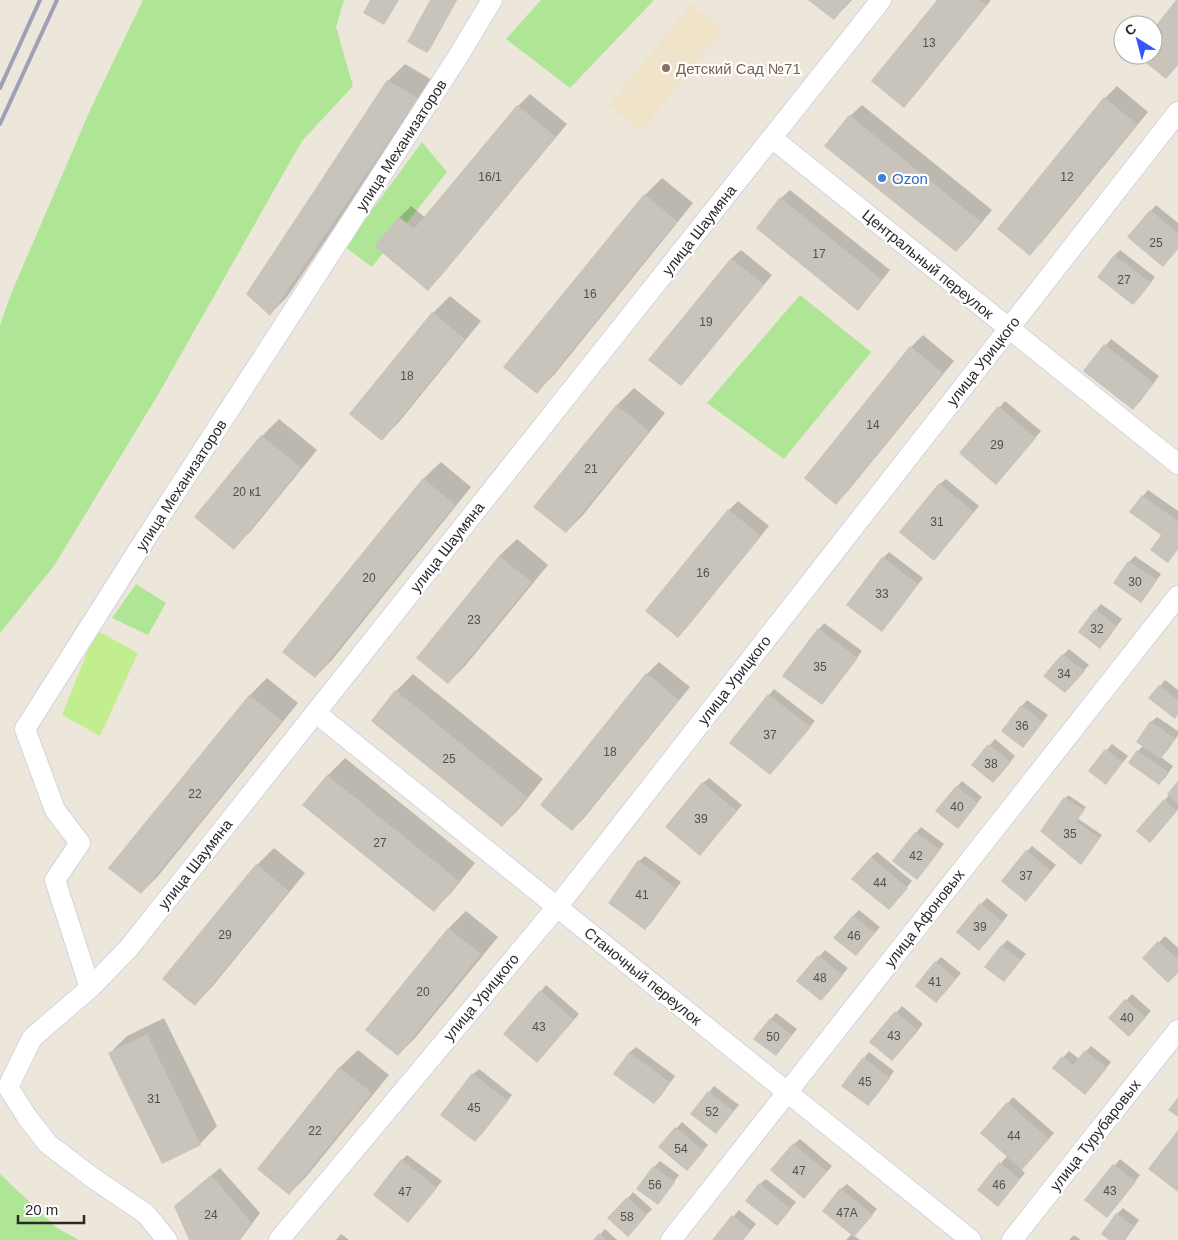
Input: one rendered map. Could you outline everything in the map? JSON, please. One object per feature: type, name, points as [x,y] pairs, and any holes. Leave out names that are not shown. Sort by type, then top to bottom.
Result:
[{"type":"street","name":"улица Механизаторов","points":[[90,988],[55,880],[80,843],[55,810],[25,729],[148,535],[457,58],[492,0]]},
{"type":"street","name":"улица Шаумяна","points":[[167,1240],[146,1214],[93,1178],[48,1144],[27,1117],[8,1087],[32,1038],[90,988],[128,949],[882,0]]},
{"type":"street","name":"улица Урицкого","points":[[278,1240],[557,907],[1178,112]]},
{"type":"street","name":"Центральный переулок","points":[[772,138],[1178,464]]},
{"type":"street","name":"улица Афоновых","points":[[671,1240],[1178,596]]},
{"type":"street","name":"Станочный переулок","points":[[316,713],[971,1240]]},
{"type":"street","name":"улица Турубаровых","points":[[1012,1240],[1178,1030]]},
{"type":"shaded area","name":"Детский Сад №71","points":[[691,4],[723,30],[641,132],[608,106]]},
{"type":"green space","points":[[143,0],[344,0],[336,27],[353,86],[302,141],[159,393],[54,566],[0,633],[0,325],[11,294],[91,108]]},
{"type":"green space","points":[[541,0],[654,0],[570,88],[506,39]]},
{"type":"green space","points":[[422,142],[447,172],[372,267],[345,247]]},
{"type":"green space","points":[[800,295],[871,352],[784,459],[707,403]]},
{"type":"green space","points":[[136,584],[166,603],[148,635],[112,618]]},
{"type":"green space","points":[[96,630],[138,653],[100,736],[62,715]]},
{"type":"green space","points":[[0,1174],[57,1228],[79,1240],[0,1240]]},
{"type":"building","points":[[370,0],[399,0],[384,25],[363,13]]},
{"type":"building","points":[[430,0],[457,0],[427,53],[407,42]]},
{"type":"building","points":[[808,0],[850,0],[834,20]]},
{"type":"building","points":[[937,0],[980,0],[987,5],[904,108],[871,81]]},
{"type":"building","points":[[1178,0],[1178,65],[1166,79],[1148,65],[1163,65],[1163,16]]},
{"type":"building","points":[[387,80],[418,98],[270,316],[246,294]]},
{"type":"building","points":[[1104,97],[1137,124],[1030,256],[997,229]]},
{"type":"building","points":[[517,105],[556,137],[428,291],[374,246],[399,217],[414,229]]},
{"type":"building","points":[[849,115],[981,222],[956,252],[824,146]]},
{"type":"building","points":[[644,194],[677,221],[537,394],[503,367]]},
{"type":"building","points":[[780,197],[882,280],[858,311],[756,228]]},
{"type":"building","points":[[1150,210],[1178,233],[1178,249],[1163,267],[1127,237]]},
{"type":"building","points":[[1114,255],[1151,283],[1133,305],[1097,277]]},
{"type":"building","points":[[731,258],[764,285],[681,386],[648,360]]},
{"type":"building","points":[[432,312],[465,339],[382,441],[349,414]]},
{"type":"building","points":[[1104,344],[1154,383],[1133,410],[1083,371]]},
{"type":"building","points":[[910,346],[943,373],[836,505],[804,478]]},
{"type":"building","points":[[616,405],[649,431],[566,533],[533,507]]},
{"type":"building","points":[[998,406],[1036,438],[996,485],[959,453]]},
{"type":"building","points":[[261,435],[301,468],[234,550],[194,517]]},
{"type":"building","points":[[423,478],[455,505],[315,678],[282,652]]},
{"type":"building","points":[[939,483],[974,512],[934,561],[899,532]]},
{"type":"building","points":[[1142,495],[1178,521],[1178,549],[1168,563],[1150,550],[1161,535],[1129,512]]},
{"type":"building","points":[[728,509],[761,536],[678,638],[645,611]]},
{"type":"building","points":[[499,556],[532,582],[448,684],[416,658]]},
{"type":"building","points":[[882,557],[918,584],[882,632],[846,605]]},
{"type":"building","points":[[1128,561],[1157,580],[1141,603],[1113,583]]},
{"type":"building","points":[[1095,609],[1117,626],[1100,649],[1078,632]]},
{"type":"building","points":[[818,628],[858,658],[822,705],[782,676]]},
{"type":"building","points":[[1062,654],[1085,671],[1065,693],[1043,676]]},
{"type":"building","points":[[646,673],[679,700],[572,831],[540,805]]},
{"type":"building","points":[[1159,685],[1178,700],[1178,715],[1175,719],[1148,698]]},
{"type":"building","points":[[395,690],[527,797],[502,827],[371,721]]},
{"type":"building","points":[[768,694],[811,727],[770,775],[729,743]]},
{"type":"building","points":[[249,695],[282,721],[141,894],[108,868]]},
{"type":"building","points":[[1021,705],[1043,722],[1023,748],[1001,731]]},
{"type":"building","points":[[1150,721],[1175,738],[1161,759],[1136,742]]},
{"type":"building","points":[[988,744],[1011,762],[993,783],[971,765]]},
{"type":"building","points":[[1105,749],[1123,762],[1106,785],[1088,771]]},
{"type":"building","points":[[1137,750],[1168,772],[1159,785],[1128,763]]},
{"type":"building","points":[[327,775],[459,881],[434,912],[302,805]]},
{"type":"building","points":[[1178,781],[1178,804],[1167,794]]},
{"type":"building","points":[[702,782],[737,811],[700,856],[665,827]]},
{"type":"building","points":[[956,786],[978,803],[958,829],[935,811]]},
{"type":"building","points":[[1064,797],[1085,810],[1076,821],[1100,838],[1081,865],[1040,831]]},
{"type":"building","points":[[1164,799],[1177,811],[1150,843],[1136,831]]},
{"type":"building","points":[[915,832],[940,850],[917,880],[892,861]]},
{"type":"building","points":[[1026,850],[1051,871],[1026,902],[1001,881]]},
{"type":"building","points":[[871,857],[908,888],[889,910],[851,879]]},
{"type":"building","points":[[638,860],[676,888],[645,930],[608,903]]},
{"type":"building","points":[[256,864],[289,891],[195,1006],[162,979]]},
{"type":"building","points":[[980,903],[1003,922],[979,951],[956,932]]},
{"type":"building","points":[[853,915],[875,933],[856,956],[833,938]]},
{"type":"building","points":[[448,928],[481,954],[398,1056],[365,1030]]},
{"type":"building","points":[[1158,941],[1178,959],[1178,973],[1168,983],[1142,958]]},
{"type":"building","points":[[1001,945],[1021,960],[1004,982],[984,967]]},
{"type":"building","points":[[818,955],[843,975],[821,1001],[796,981]]},
{"type":"building","points":[[935,961],[956,979],[936,1003],[915,986]]},
{"type":"building","points":[[540,990],[574,1020],[537,1063],[503,1034]]},
{"type":"building","points":[[1125,999],[1146,1017],[1129,1037],[1108,1018]]},
{"type":"building","points":[[895,1011],[918,1031],[892,1061],[869,1042]]},
{"type":"building","points":[[770,1018],[792,1035],[776,1056],[753,1039]]},
{"type":"building","points":[[147,1034],[201,1145],[162,1164],[108,1053]]},
{"type":"building","points":[[1085,1050],[1107,1068],[1085,1095],[1052,1068],[1062,1056],[1073,1065]]},
{"type":"building","points":[[629,1052],[670,1082],[654,1104],[613,1074]]},
{"type":"building","points":[[863,1057],[890,1078],[868,1106],[841,1086]]},
{"type":"building","points":[[339,1067],[372,1093],[289,1195],[257,1169]]},
{"type":"building","points":[[472,1073],[508,1101],[475,1142],[440,1115]]},
{"type":"building","points":[[708,1091],[734,1111],[716,1134],[690,1114]]},
{"type":"building","points":[[1178,1097],[1178,1117],[1168,1110]]},
{"type":"building","points":[[1007,1102],[1049,1139],[1022,1170],[980,1133]]},
{"type":"building","points":[[675,1127],[704,1151],[687,1171],[658,1147]]},
{"type":"building","points":[[1178,1130],[1178,1192],[1148,1169]]},
{"type":"building","points":[[793,1143],[827,1172],[804,1199],[770,1170]]},
{"type":"building","points":[[401,1159],[437,1188],[408,1223],[373,1195]]},
{"type":"building","points":[[999,1162],[1020,1179],[998,1207],[977,1190]]},
{"type":"building","points":[[1113,1164],[1136,1182],[1107,1218],[1084,1200]]},
{"type":"building","points":[[653,1166],[675,1182],[658,1205],[636,1189]]},
{"type":"building","points":[[211,1175],[252,1223],[239,1240],[189,1240],[174,1206]]},
{"type":"building","points":[[759,1183],[791,1209],[777,1226],[745,1201]]},
{"type":"building","points":[[840,1188],[873,1215],[854,1237],[822,1211]]},
{"type":"building","points":[[627,1197],[647,1215],[628,1237],[607,1218]]},
{"type":"building","points":[[1116,1213],[1134,1226],[1124,1240],[1109,1240],[1101,1234]]},
{"type":"building","points":[[732,1215],[751,1230],[743,1240],[712,1240]]},
{"type":"building","points":[[599,1233],[606,1240],[593,1240]]},
{"type":"railway","points":[[0,88],[40,0]]},
{"type":"railway","points":[[0,124],[57,0]]},
{"type":"place","name":"Детский Сад №71","points":[[666,68]]},
{"type":"place","name":"Ozon","points":[[882,178]]}]
